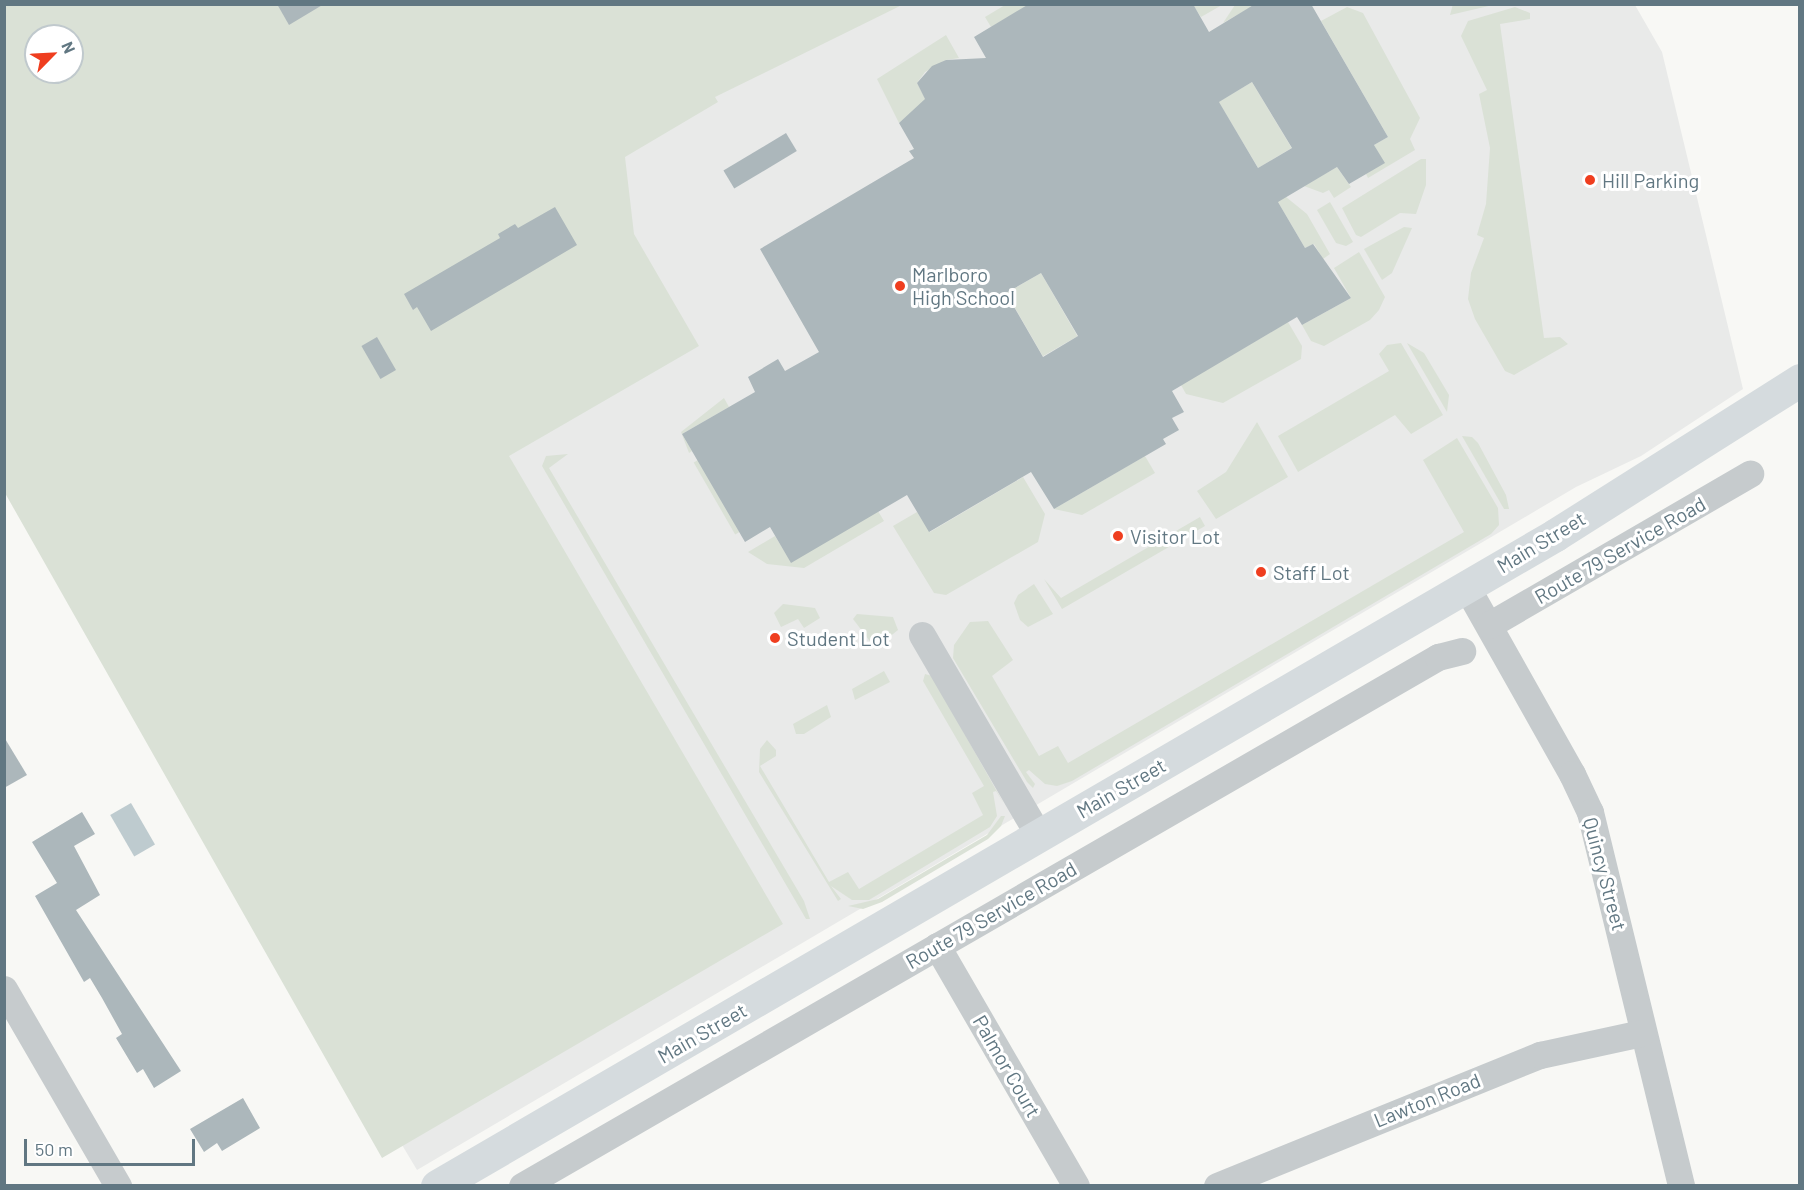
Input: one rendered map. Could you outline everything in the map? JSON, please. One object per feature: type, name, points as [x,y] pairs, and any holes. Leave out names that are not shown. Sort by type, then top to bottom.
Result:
[{"type":"main road","name":"Main Street","points":[[437,1185],[1555,536],[1800,380]]},
{"type":"street","name":"Route 79 Service Road","points":[[1489,625],[1750,474]]},
{"type":"street","name":"Quincy Street","points":[[1466,586],[1590,812],[1606,868],[1642,1033],[1681,1185]]},
{"type":"street","points":[[922,635],[1040,836]]},
{"type":"street","name":"Route 79 Service Road","points":[[522,1185],[1438,657],[1462,651]]},
{"type":"street","name":"Palmor Court","points":[[937,946],[1076,1185]]},
{"type":"street","points":[[4,989],[118,1185]]},
{"type":"street","name":"Lawton Road","points":[[1217,1185],[1540,1055],[1642,1033]]},
{"type":"shaded area","points":[[1453,4],[1493,4],[1493,5],[1450,15]]},
{"type":"shaded area","points":[[4,5],[1635,5],[1662,52],[1743,389],[1641,456],[1576,487],[417,1170],[279,939],[27,84],[84,84],[84,24],[24,24],[24,73]]},
{"type":"shaded area","points":[[4,5],[902,5],[715,97],[718,102],[625,157],[634,234],[699,346],[509,456],[783,924],[382,1158],[5,493]]},
{"type":"shaded area","points":[[1005,5],[1029,5],[991,27],[985,17]]},
{"type":"shaded area","points":[[1193,5],[1222,5],[1201,17]]},
{"type":"shaded area","points":[[1235,5],[1255,5],[1223,23]]},
{"type":"shaded area","points":[[1347,7],[1363,13],[1420,118],[1410,139],[1415,150],[1368,178],[1366,174],[1384,163],[1374,145],[1388,137],[1321,21]]},
{"type":"shaded area","points":[[1515,7],[1530,13],[1530,19],[1500,24],[1544,338],[1560,337],[1568,344],[1514,375],[1505,371],[1475,319],[1468,299],[1471,273],[1484,238],[1477,235],[1486,204],[1490,148],[1479,94],[1487,90],[1461,36],[1468,21]]},
{"type":"shaded area","points":[[946,35],[959,58],[946,60],[925,72],[917,83],[926,100],[899,123],[877,79]]},
{"type":"shaded area","points":[[1252,82],[1292,148],[1258,168],[1219,102]]},
{"type":"shaded area","points":[[1421,159],[1426,159],[1426,185],[1416,214],[1400,213],[1361,237],[1356,235],[1342,208]]},
{"type":"shaded area","points":[[1337,167],[1351,187],[1334,198],[1329,190],[1323,193],[1304,186]]},
{"type":"shaded area","points":[[1265,180],[1307,214],[1330,254],[1323,259],[1314,244],[1305,248]]},
{"type":"shaded area","points":[[1330,202],[1353,242],[1346,246],[1336,243],[1317,210]]},
{"type":"shaded area","points":[[1404,227],[1412,228],[1392,273],[1382,280],[1364,249]]},
{"type":"shaded area","points":[[1359,252],[1385,297],[1379,310],[1370,320],[1324,346],[1311,341],[1302,325],[1351,298],[1334,268]]},
{"type":"shaded area","points":[[1041,273],[1078,336],[1043,356],[1006,293]]},
{"type":"shaded area","points":[[1288,322],[1302,346],[1301,359],[1223,403],[1186,394],[1181,385]]},
{"type":"shaded area","points":[[1401,343],[1443,415],[1411,434],[1395,415],[1298,472],[1278,436],[1389,371],[1379,354],[1387,345]]},
{"type":"shaded area","points":[[1407,343],[1424,353],[1449,395],[1447,412]]},
{"type":"shaded area","points":[[724,398],[729,407],[682,434],[692,451],[689,453],[681,432]]},
{"type":"shaded area","points":[[1257,422],[1288,477],[1216,519],[1197,491],[1226,472]]},
{"type":"shaded area","points":[[1462,436],[1472,437],[1478,443],[1506,495],[1509,509],[1504,509]]},
{"type":"shaded area","points":[[1457,438],[1498,508],[1499,525],[1491,534],[1072,781],[1057,786],[1045,784],[1029,770],[1026,772],[1035,784],[1033,788],[1027,782],[953,658],[954,645],[970,622],[988,621],[1013,660],[992,676],[1039,756],[1058,746],[1068,763],[1464,532],[1423,460]]},
{"type":"shaded area","points":[[568,454],[549,468],[804,901],[810,919],[806,919],[542,466],[546,456]]},
{"type":"shaded area","points":[[1145,456],[1155,473],[1082,515],[1054,509]]},
{"type":"shaded area","points":[[698,460],[740,532],[735,534],[694,462]]},
{"type":"shaded area","points":[[1023,477],[1045,514],[1038,542],[946,595],[934,593],[893,526],[917,512],[930,532]]},
{"type":"shaded area","points":[[878,511],[884,521],[804,568],[767,564],[748,552],[775,536],[791,562]]},
{"type":"shaded area","points":[[1200,517],[1205,526],[1062,609],[1044,579],[1061,598]]},
{"type":"shaded area","points":[[1034,584],[1053,614],[1028,627],[1020,620],[1014,603],[1018,595]]},
{"type":"shaded area","points":[[783,604],[815,608],[820,618],[804,628],[798,619],[781,627],[774,613]]},
{"type":"shaded area","points":[[857,614],[893,617],[898,630],[883,642],[872,644],[853,619]]},
{"type":"shaded area","points":[[884,671],[890,682],[855,700],[852,689]]},
{"type":"shaded area","points":[[925,674],[932,676],[1004,804],[996,791],[993,792],[997,816],[990,827],[869,900],[852,900],[831,886],[841,899],[838,901],[759,772],[760,749],[767,740],[776,750],[776,756],[760,766],[829,882],[848,872],[859,889],[983,815],[972,793],[984,786],[923,681]]},
{"type":"shaded area","points":[[827,705],[831,717],[804,734],[796,734],[793,724]]},
{"type":"shaded area","points":[[131,803],[155,845],[134,857],[110,815]]},
{"type":"shaded area","points":[[1001,816],[1005,816],[1001,826],[988,839],[882,902],[863,909],[848,906],[878,899],[987,835]]},
{"type":"building","points":[[277,4],[324,4],[289,25]]},
{"type":"building","name":"Marlboro High School","points":[[1029,4],[1193,4],[1209,32],[1255,4],[1311,4],[1388,137],[1374,145],[1385,163],[1349,184],[1337,167],[1278,202],[1305,248],[1313,244],[1351,298],[1302,325],[1297,317],[1172,391],[1184,412],[1172,418],[1179,430],[1163,439],[1166,444],[1054,509],[1031,472],[929,532],[907,495],[791,563],[770,527],[745,542],[682,434],[755,392],[748,377],[778,359],[785,371],[819,352],[760,249],[914,158],[909,151],[914,149],[899,123],[925,99],[917,83],[932,66],[946,60],[986,58],[974,37]],"holes":[[[1252,82],[1292,148],[1258,168],[1219,102]],[[1041,273],[1078,336],[1043,357],[1006,293]]]},
{"type":"building","points":[[786,133],[797,151],[734,189],[723,171]]},
{"type":"building","points":[[555,207],[577,245],[431,331],[417,307],[413,310],[404,294],[500,238],[498,234],[515,224],[518,228]]},
{"type":"building","points":[[377,337],[396,370],[380,379],[361,346]]},
{"type":"building","points":[[4,737],[27,775],[4,788]]},
{"type":"building","points":[[82,812],[95,834],[74,846],[100,895],[76,910],[181,1071],[154,1088],[143,1069],[137,1073],[116,1038],[122,1034],[102,998],[90,978],[84,982],[35,896],[57,883],[32,842]]},
{"type":"building","points":[[243,1098],[260,1128],[222,1151],[217,1143],[204,1152],[190,1129]]},
{"type":"place","name":"Hill Parking","points":[[1590,180]]},
{"type":"place","name":"Marlboro High School","points":[[900,286]]},
{"type":"place","name":"Visitor Lot","points":[[1118,536]]},
{"type":"place","name":"Staff Lot","points":[[1261,572]]},
{"type":"place","name":"Student Lot","points":[[775,638]]}]
